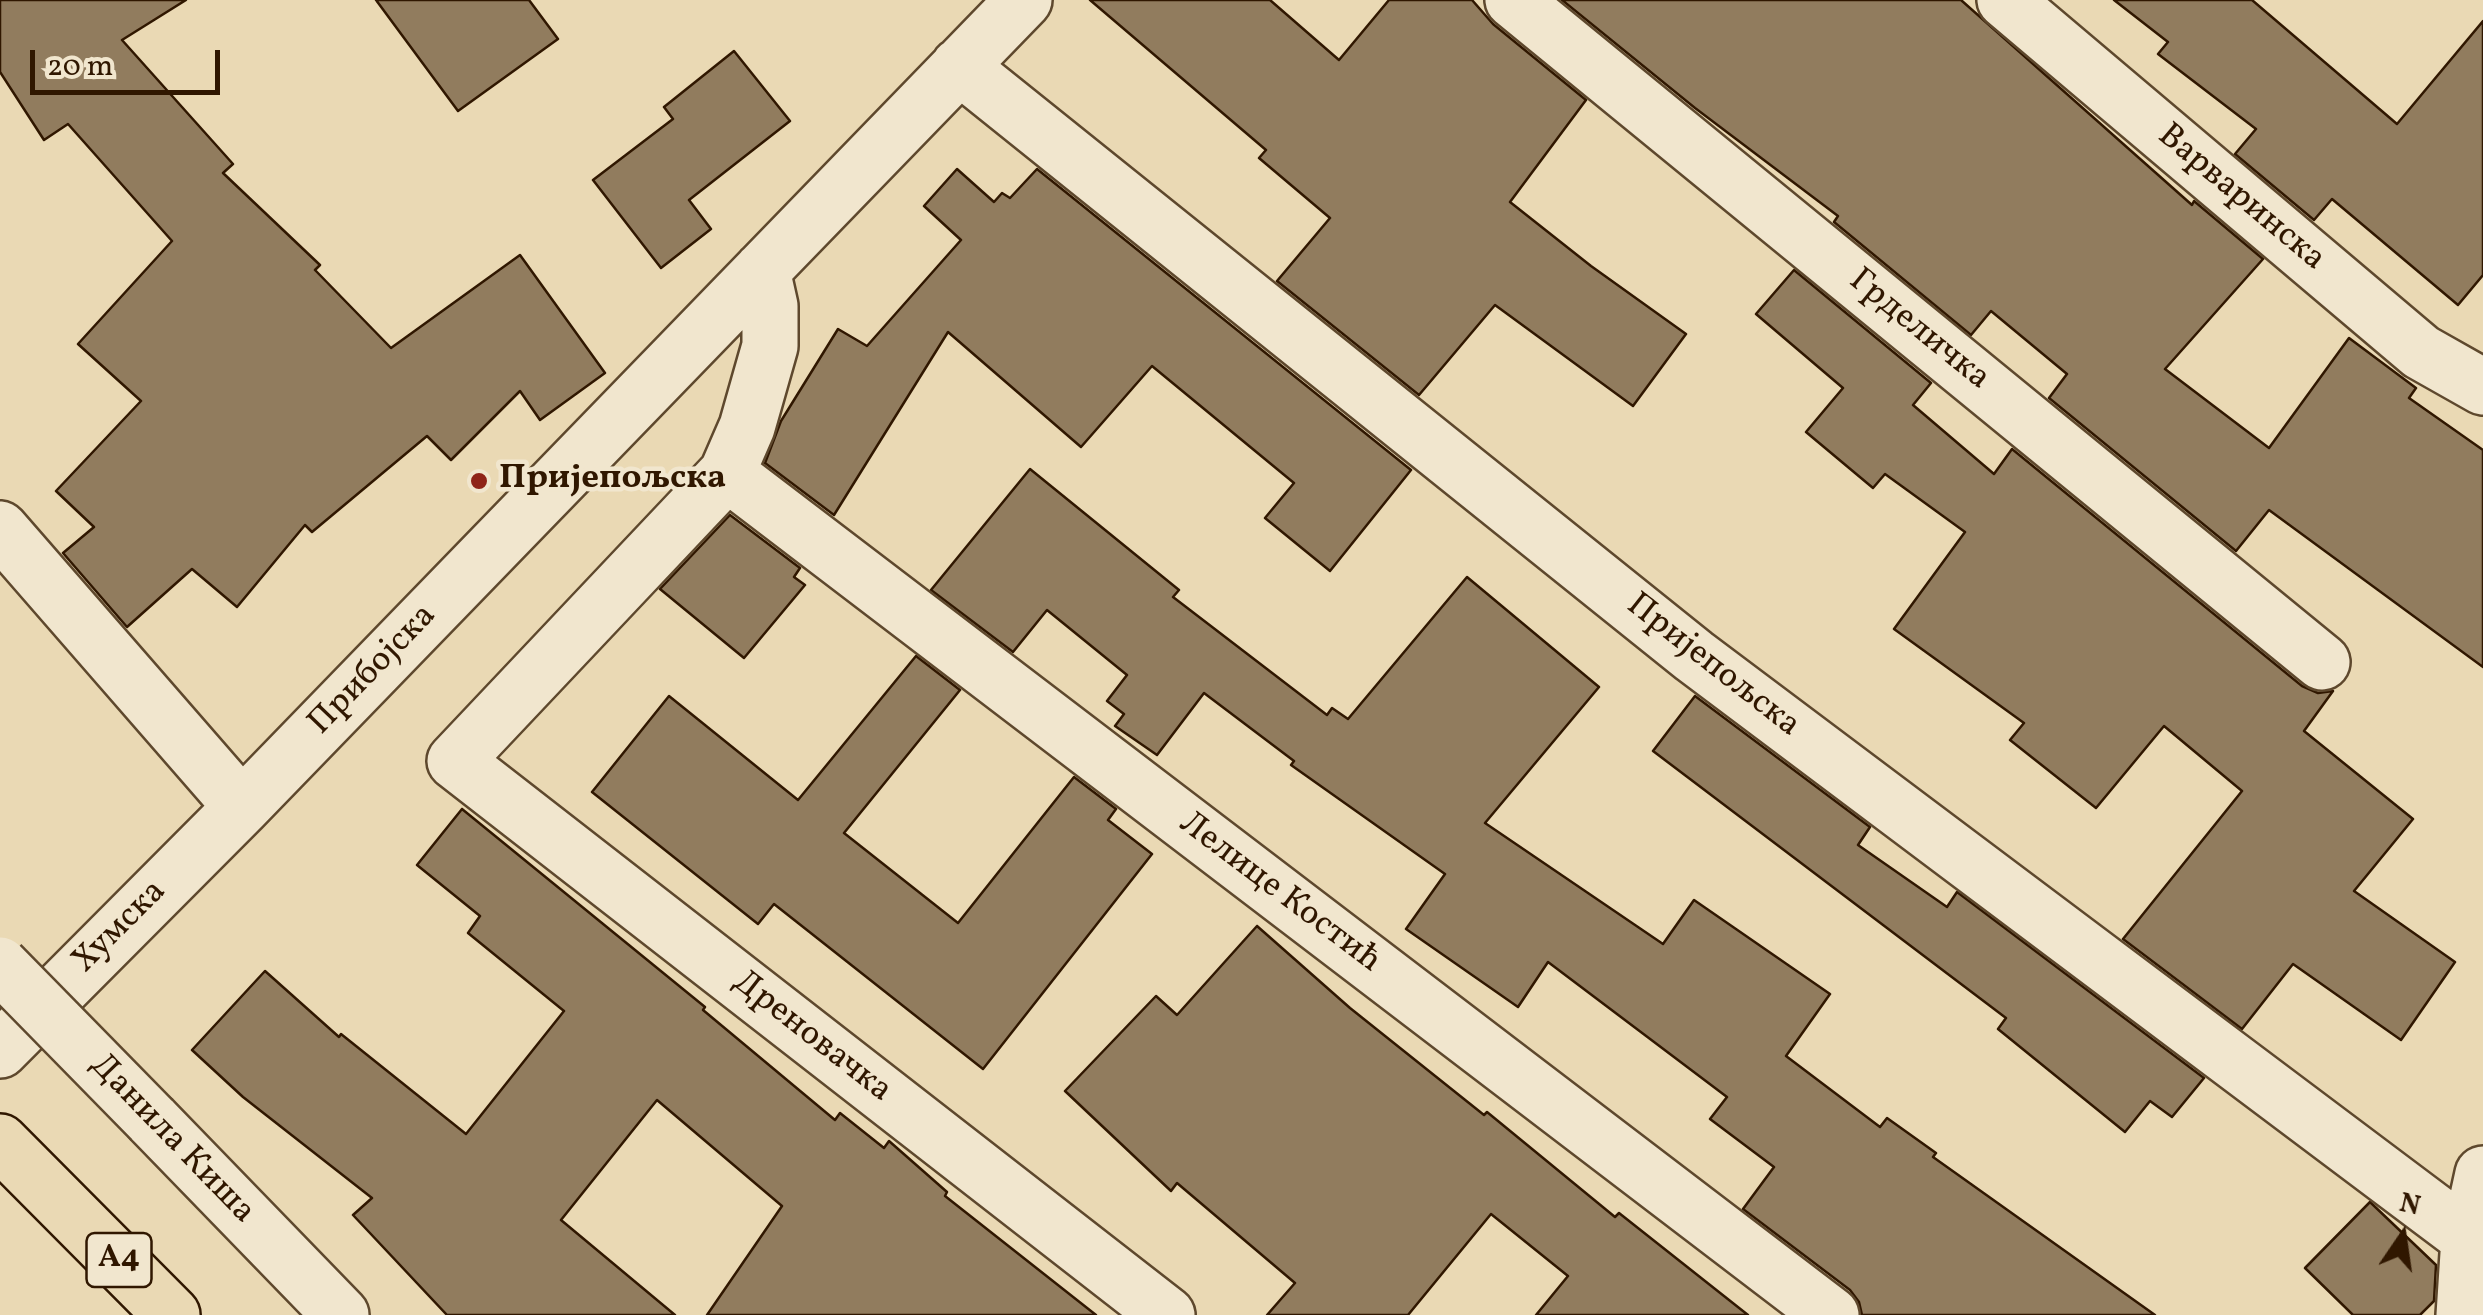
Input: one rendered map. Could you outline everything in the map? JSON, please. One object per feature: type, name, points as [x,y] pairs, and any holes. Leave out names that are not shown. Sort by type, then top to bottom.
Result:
[{"type":"highway","name":"A4","points":[[0,1142],[172,1315]]},
{"type":"street","name":"Прибојска","points":[[242,807],[1024,0]]},
{"type":"street","name":"Грделичка","points":[[1513,0],[2322,662]]},
{"type":"street","name":"Варваринска","points":[[2005,0],[2422,352],[2483,388]]},
{"type":"street","name":"Пријепољска","points":[[959,66],[1694,656],[2476,1239]]},
{"type":"street","points":[[727,473],[746,427],[770,346],[770,306],[762,270]]},
{"type":"street","name":"Дреновачка","points":[[727,473],[455,761],[1167,1315]]},
{"type":"street","name":"Лелице Костић","points":[[727,473],[1830,1315]]},
{"type":"street","points":[[0,529],[242,807]]},
{"type":"street","name":"Хумска","points":[[0,1050],[242,807]]},
{"type":"street","name":"Данила Киша","points":[[0,965],[341,1315]]},
{"type":"street","points":[[2464,1315],[2483,1174]]},
{"type":"building","points":[[0,0],[186,0],[122,40],[233,164],[223,173],[320,265],[315,270],[391,348],[520,255],[605,373],[540,420],[520,391],[451,460],[427,436],[312,532],[305,525],[237,607],[192,569],[127,627],[63,553],[94,527],[56,491],[141,401],[78,344],[172,241],[68,124],[44,140],[0,72]]},
{"type":"building","points":[[376,0],[529,0],[558,39],[458,111]]},
{"type":"building","points":[[1090,0],[1270,0],[1339,60],[1389,0],[1472,0],[1493,24],[1586,100],[1510,202],[1686,334],[1633,406],[1495,305],[1419,395],[1277,281],[1330,218],[1259,158],[1266,150]]},
{"type":"building","points":[[1562,0],[1961,0],[2192,205],[2194,201],[2263,259],[2165,369],[2269,448],[2349,338],[2416,388],[2409,398],[2483,450],[2483,667],[2269,510],[2236,551],[2049,398],[2067,374],[1991,311],[1971,335],[1834,222],[1838,216],[1695,108]]},
{"type":"building","points":[[2114,0],[2252,0],[2397,124],[2483,21],[2483,275],[2458,305],[2332,199],[2314,220],[2235,154],[2256,129],[2158,54],[2168,42]]},
{"type":"building","points":[[734,51],[790,121],[689,200],[711,229],[661,268],[593,180],[673,119],[664,107]]},
{"type":"building","points":[[957,169],[994,202],[1002,193],[1010,198],[1037,169],[1411,470],[1330,571],[1265,518],[1294,483],[1152,366],[1081,447],[948,332],[834,515],[765,463],[781,421],[838,329],[867,346],[961,240],[924,206]]},
{"type":"building","points":[[1794,270],[1931,383],[1913,405],[1994,474],[2012,449],[2302,686],[2318,693],[2333,691],[2304,731],[2413,819],[2354,891],[2455,962],[2401,1040],[2293,964],[2242,1029],[2123,939],[2242,791],[2164,726],[2096,808],[2010,740],[2024,723],[1894,629],[1965,532],[1885,474],[1873,488],[1806,432],[1843,388],[1756,314]]},
{"type":"building","points":[[1030,469],[1179,590],[1173,597],[1327,715],[1332,708],[1348,719],[1467,577],[1599,687],[1485,823],[1663,944],[1694,900],[1830,994],[1786,1056],[1880,1127],[1887,1118],[1936,1153],[1933,1157],[2155,1315],[1862,1315],[1850,1290],[1743,1209],[1774,1167],[1710,1119],[1727,1097],[1548,962],[1518,1007],[1406,929],[1445,874],[1291,765],[1294,761],[1204,693],[1157,755],[1115,726],[1124,714],[1107,701],[1127,675],[1047,610],[1013,652],[931,590]]},
{"type":"building","points":[[730,515],[800,568],[794,577],[805,585],[744,658],[660,589]]},
{"type":"building","points":[[916,656],[960,690],[844,833],[958,923],[1074,777],[1116,809],[1108,820],[1152,854],[983,1069],[774,904],[758,924],[592,792],[669,696],[798,800]]},
{"type":"building","points":[[1695,696],[1870,827],[1858,845],[1947,907],[1957,892],[2204,1078],[2172,1117],[2150,1101],[2125,1132],[1998,1029],[2006,1018],[1653,751]]},
{"type":"building","points":[[462,809],[705,1007],[703,1010],[835,1120],[840,1113],[884,1148],[889,1141],[947,1192],[945,1196],[1096,1315],[707,1315],[782,1206],[657,1100],[561,1220],[675,1315],[447,1315],[353,1215],[372,1198],[243,1097],[192,1050],[265,971],[339,1037],[341,1034],[466,1134],[564,1011],[468,933],[480,916],[417,865]]},
{"type":"building","points":[[1257,926],[1350,1008],[1484,1115],[1487,1112],[1615,1217],[1619,1213],[1748,1315],[1536,1315],[1568,1276],[1491,1214],[1408,1315],[1267,1315],[1295,1283],[1177,1183],[1171,1191],[1065,1091],[1156,996],[1177,1015]]},
{"type":"building","points":[[2370,1202],[2436,1265],[2434,1301],[2420,1315],[2353,1315],[2305,1268]]},
{"type":"place","name":"Пријепољска","points":[[479,481]]}]
